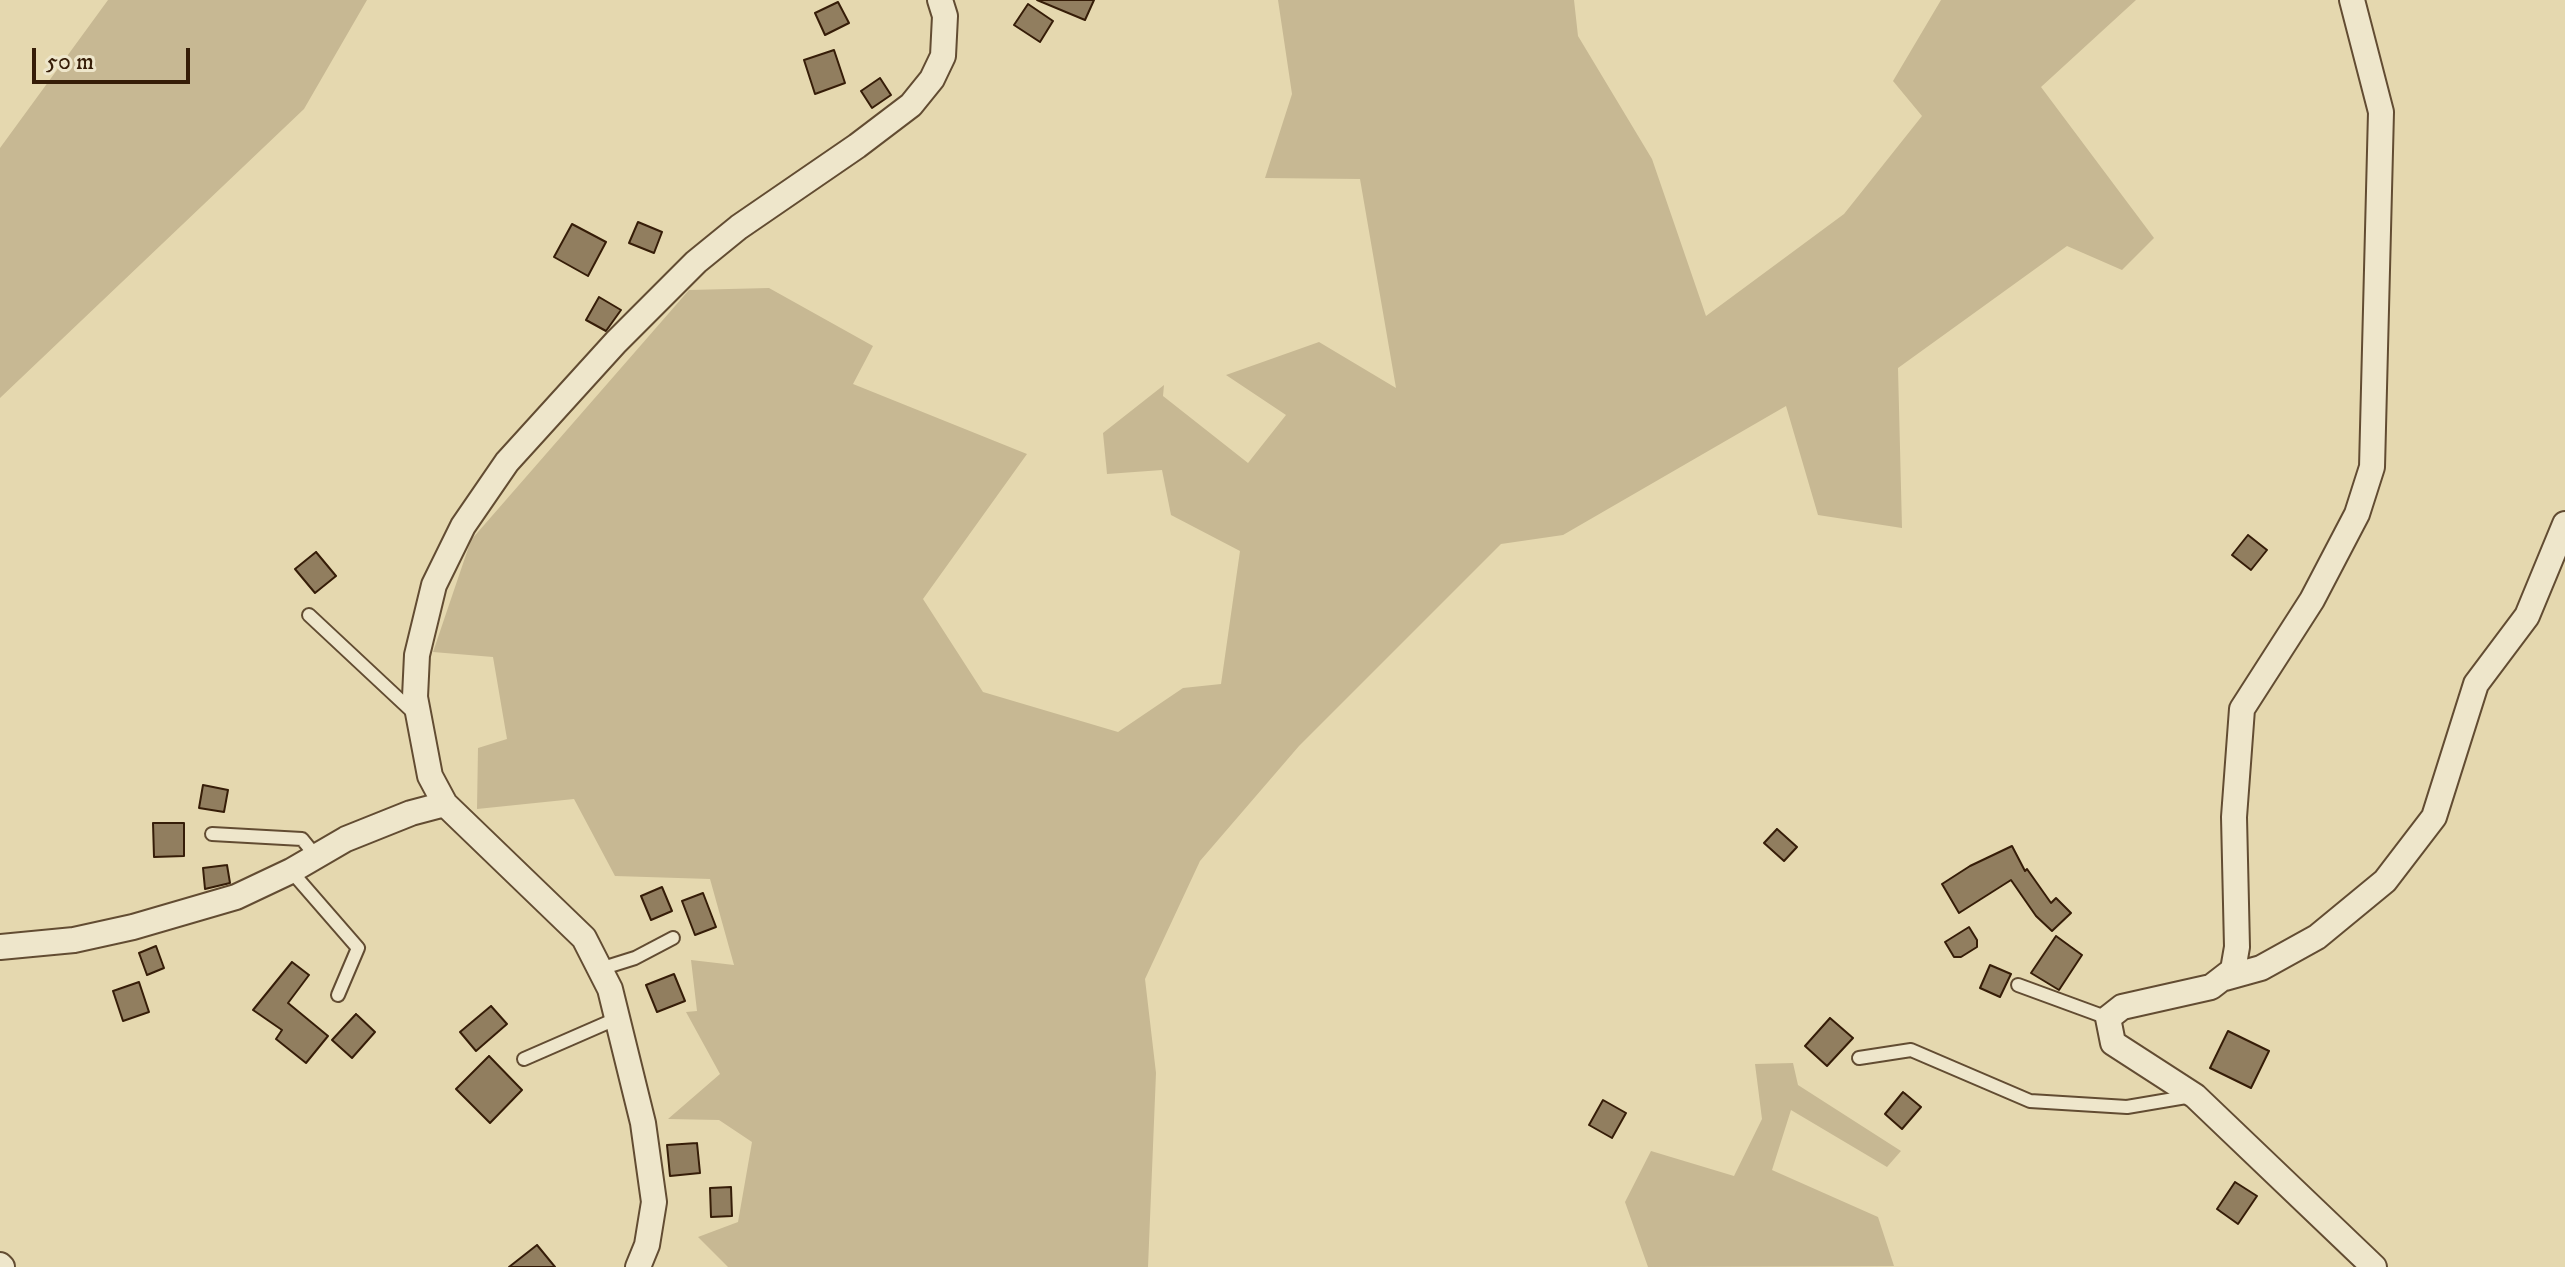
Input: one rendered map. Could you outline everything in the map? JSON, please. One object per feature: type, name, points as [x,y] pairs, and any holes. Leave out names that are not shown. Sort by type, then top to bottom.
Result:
[{"type":"street","points":[[638,1267],[647,1245],[654,1202],[643,1123],[610,989],[584,938],[445,804],[430,776],[415,697],[417,655],[434,585],[463,526],[507,462],[616,342],[696,262],[739,227],[845,155],[911,105],[932,79],[943,56],[945,16],[940,0]]},
{"type":"street","points":[[2352,0],[2381,112],[2372,467],[2357,514],[2312,600],[2242,709],[2234,817],[2237,947],[2233,970],[2211,987],[2122,1007],[2108,1018],[2113,1043],[2195,1096],[2374,1267]]},
{"type":"street","points":[[2225,978],[2261,968],[2317,937],[2385,881],[2434,817],[2476,684],[2527,616],[2565,524]]},
{"type":"street","points":[[411,813],[430,776]]},
{"type":"street","points":[[0,947],[74,940],[133,927],[236,897],[291,871],[315,855],[411,813],[445,804]]},
{"type":"lane","points":[[309,615],[419,718]]},
{"type":"lane","points":[[212,834],[302,839],[315,855]]},
{"type":"lane","points":[[291,871],[358,948],[338,995]]},
{"type":"lane","points":[[600,969],[635,958],[673,938]]},
{"type":"lane","points":[[2018,985],[2108,1018]]},
{"type":"lane","points":[[524,1059],[618,1018]]},
{"type":"lane","points":[[1859,1058],[1911,1050],[2030,1101],[2127,1107],[2195,1096]]},
{"type":"shaded area","points":[[108,0],[367,0],[304,109],[0,398],[0,148]]},
{"type":"shaded area","points":[[1278,0],[1574,0],[1578,36],[1652,159],[1706,316],[1844,214],[1922,116],[1893,81],[1941,0],[2136,0],[2041,87],[2154,238],[2122,270],[2067,246],[1898,368],[1902,528],[1818,515],[1786,406],[1563,535],[1501,544],[1299,746],[1200,861],[1145,979],[1156,1073],[1148,1267],[728,1267],[698,1237],[738,1222],[752,1142],[719,1120],[668,1119],[720,1074],[686,1012],[697,1011],[691,960],[734,965],[710,879],[615,876],[574,799],[477,809],[478,748],[507,739],[493,657],[433,652],[471,540],[689,290],[769,288],[873,346],[853,384],[1027,454],[923,599],[983,692],[1118,732],[1183,688],[1221,684],[1240,551],[1171,515],[1162,470],[1107,474],[1103,433],[1164,385],[1163,396],[1248,463],[1286,415],[1226,375],[1319,342],[1396,388],[1360,179],[1265,178],[1292,94]]},
{"type":"shaded area","points":[[1793,1063],[1798,1085],[1901,1151],[1887,1167],[1791,1110],[1772,1170],[1878,1217],[1894,1266],[1648,1267],[1625,1202],[1651,1151],[1734,1176],[1762,1119],[1755,1064]]},
{"type":"building","points":[[1037,0],[1094,0],[1085,20]]},
{"type":"building","points":[[838,2],[849,23],[825,35],[815,13]]},
{"type":"building","points":[[1028,4],[1053,21],[1040,42],[1014,25]]},
{"type":"building","points":[[834,50],[845,83],[815,94],[804,60]]},
{"type":"building","points":[[880,78],[891,95],[872,108],[861,91]]},
{"type":"building","points":[[638,222],[662,232],[654,253],[629,243]]},
{"type":"building","points":[[572,224],[606,242],[588,276],[554,257]]},
{"type":"building","points":[[599,297],[621,310],[606,331],[586,320]]},
{"type":"building","points":[[2248,535],[2267,550],[2251,570],[2232,555]]},
{"type":"building","points":[[316,552],[336,576],[315,593],[295,569]]},
{"type":"building","points":[[203,785],[228,790],[224,812],[199,808]]},
{"type":"building","points":[[153,823],[184,823],[184,856],[154,857]]},
{"type":"building","points":[[1777,829],[1797,847],[1784,861],[1764,843]]},
{"type":"building","points":[[2012,846],[2025,871],[2027,869],[2051,903],[2056,898],[2071,913],[2052,931],[2036,916],[2011,880],[1959,913],[1942,884],[1970,866]]},
{"type":"building","points":[[227,865],[230,883],[205,889],[203,868]]},
{"type":"building","points":[[662,887],[672,911],[651,920],[641,896]]},
{"type":"building","points":[[703,893],[716,927],[695,935],[682,901]]},
{"type":"building","points":[[1969,927],[1977,940],[1977,947],[1961,957],[1954,957],[1945,942]]},
{"type":"building","points":[[2056,936],[2082,955],[2059,990],[2031,973]]},
{"type":"building","points":[[156,946],[164,968],[147,975],[139,953]]},
{"type":"building","points":[[292,962],[309,975],[288,1003],[328,1036],[306,1063],[276,1039],[282,1030],[253,1010]]},
{"type":"building","points":[[1990,965],[2011,974],[2000,997],[1980,988]]},
{"type":"building","points":[[674,974],[685,1001],[657,1012],[646,985]]},
{"type":"building","points":[[139,982],[149,1012],[123,1021],[113,991]]},
{"type":"building","points":[[491,1006],[507,1024],[476,1051],[460,1032]]},
{"type":"building","points":[[356,1014],[375,1032],[352,1058],[332,1040]]},
{"type":"building","points":[[1830,1018],[1853,1038],[1827,1066],[1805,1046]]},
{"type":"building","points":[[2228,1031],[2269,1051],[2251,1088],[2210,1068]]},
{"type":"building","points":[[489,1056],[522,1090],[490,1123],[456,1089]]},
{"type":"building","points":[[1903,1092],[1921,1107],[1902,1129],[1885,1114]]},
{"type":"building","points":[[1603,1100],[1626,1113],[1612,1138],[1589,1125]]},
{"type":"building","points":[[697,1143],[700,1173],[670,1176],[667,1145]]},
{"type":"building","points":[[2235,1182],[2257,1196],[2238,1224],[2217,1209]]},
{"type":"building","points":[[731,1187],[732,1216],[711,1217],[710,1188]]},
{"type":"building","points":[[537,1245],[555,1267],[509,1267]]}]
